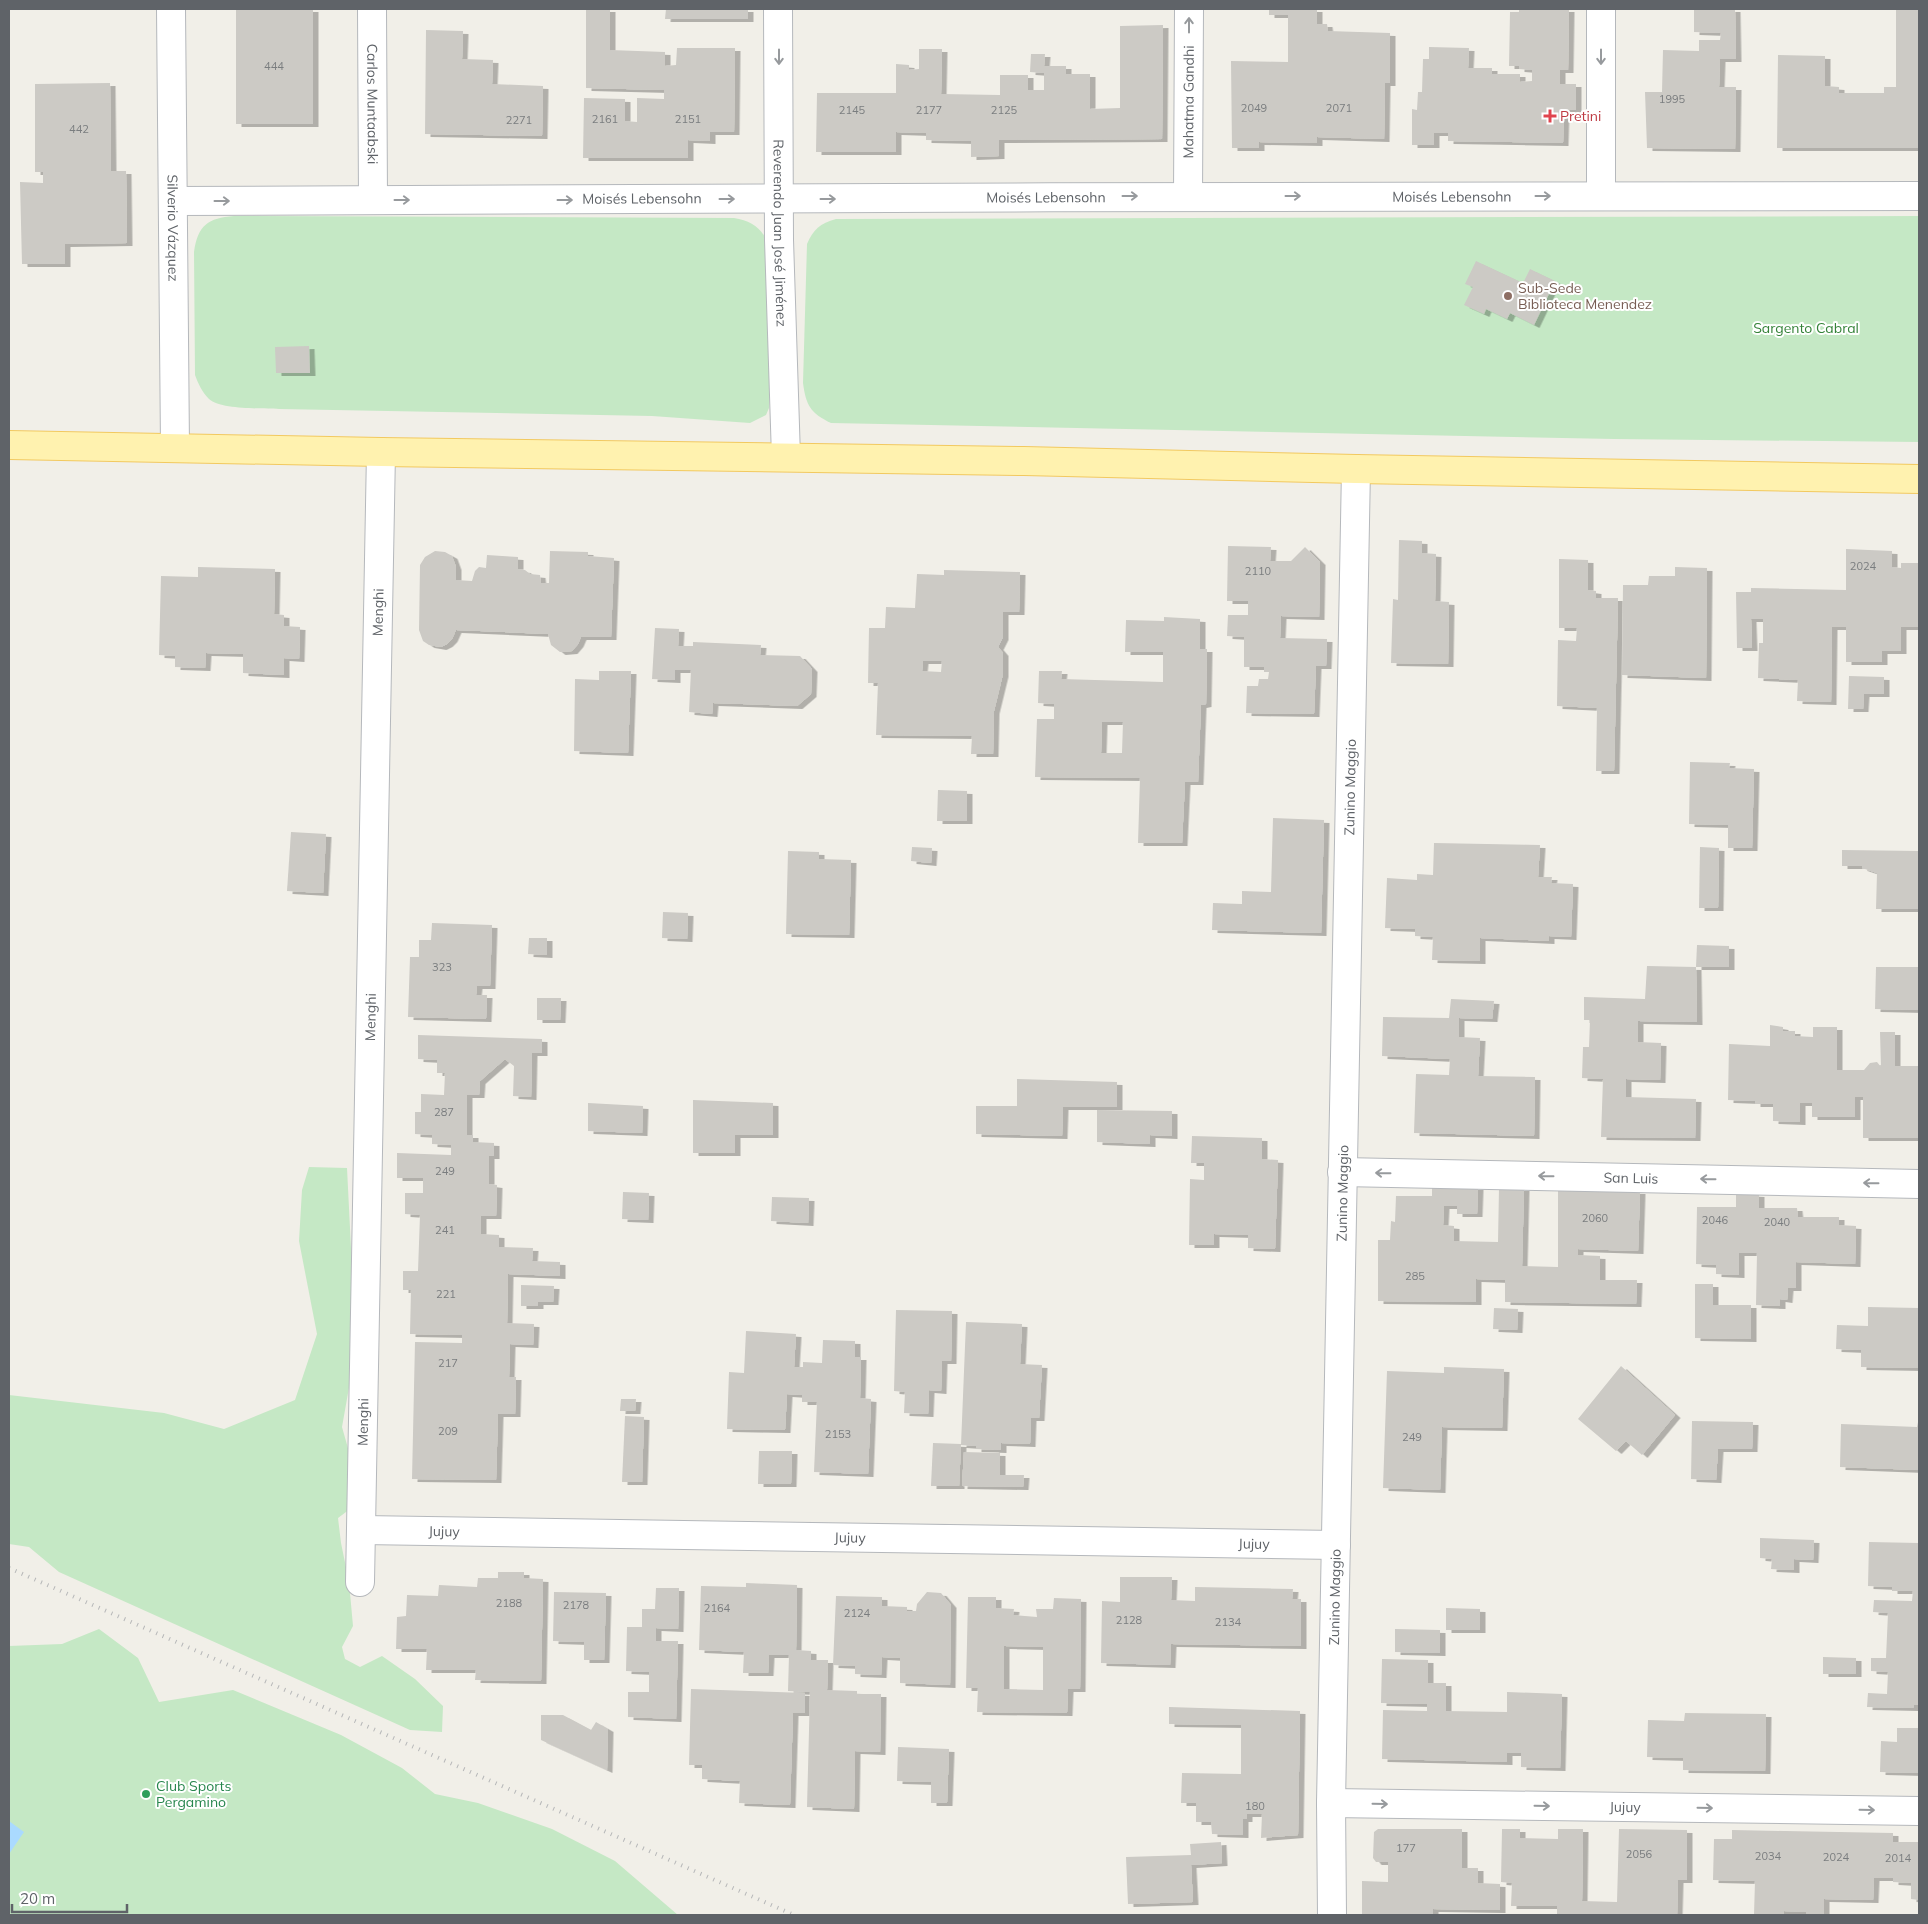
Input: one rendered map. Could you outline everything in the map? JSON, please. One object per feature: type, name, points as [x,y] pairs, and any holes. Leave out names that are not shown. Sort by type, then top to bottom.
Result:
[{"type":"main road","points":[[9,445],[381,452],[1024,460],[1356,469],[1919,479]]},
{"type":"street","name":"Silverio Vázquez","points":[[171,9],[175,448]]},
{"type":"street","name":"Carlos Muntaabski","points":[[372,9],[373,200]]},
{"type":"street","name":"Reverendo Juan José Jiménez","points":[[778,9],[779,199],[786,457]]},
{"type":"street","name":"Mahatma Gandhi","points":[[1188,196],[1189,9]]},
{"type":"street","points":[[1601,9],[1601,196]]},
{"type":"street","name":"Moisés Lebensohn","points":[[174,201],[1188,196],[1919,196]]},
{"type":"street","name":"Menghi","points":[[360,1582],[381,452]]},
{"type":"street","name":"Zunino Maggio","points":[[1332,1915],[1331,1803],[1356,469]]},
{"type":"street","name":"San Luis","points":[[1342,1172],[1919,1184]]},
{"type":"street","name":"Jujuy","points":[[362,1530],[1336,1545]]},
{"type":"street","name":"Jujuy","points":[[1331,1803],[1919,1811]]},
{"type":"green space","points":[[234,216],[734,218],[746,221],[759,229],[768,243],[769,408],[766,415],[750,423],[652,416],[253,408],[232,407],[215,403],[204,393],[195,375],[194,252],[198,235],[206,225],[217,219]]},
{"type":"green space","name":"Sargento Cabral","points":[[1919,216],[1919,442],[1614,439],[831,423],[818,416],[810,408],[803,383],[807,244],[818,228],[836,219]]},
{"type":"green space","points":[[309,1167],[347,1168],[356,1348],[342,1427],[353,1466],[350,1509],[338,1518],[349,1582],[353,1626],[342,1647],[345,1659],[360,1667],[382,1656],[415,1679],[443,1706],[442,1732],[410,1730],[59,1572],[29,1547],[9,1544],[9,1395],[164,1413],[224,1429],[295,1400],[317,1334],[299,1241],[302,1190]]},
{"type":"green space","name":"Club Sports Pergamino","points":[[99,1629],[138,1658],[159,1702],[233,1690],[341,1735],[402,1768],[435,1794],[478,1803],[552,1829],[615,1861],[678,1915],[9,1915],[9,1646],[62,1644]]},
{"type":"water","points":[[9,1821],[24,1832],[9,1854]]},
{"type":"building","points":[[236,9],[313,9],[313,124],[236,124]]},
{"type":"building","points":[[586,9],[610,9],[610,50],[665,52],[665,66],[676,65],[677,48],[735,48],[734,132],[710,132],[710,141],[688,140],[688,158],[583,158],[584,98],[625,99],[625,121],[637,122],[637,98],[664,99],[664,90],[586,88]]},
{"type":"building","points":[[666,9],[748,9],[748,19],[665,19]]},
{"type":"building","points":[[1269,9],[1317,9],[1317,24],[1327,24],[1328,31],[1390,33],[1390,83],[1385,83],[1384,139],[1317,137],[1317,143],[1259,142],[1259,148],[1232,148],[1231,61],[1288,62],[1288,15],[1269,15]]},
{"type":"building","points":[[1519,9],[1569,9],[1568,70],[1560,70],[1560,84],[1576,84],[1576,110],[1564,109],[1563,143],[1448,141],[1448,133],[1434,133],[1434,145],[1412,145],[1412,109],[1417,110],[1418,92],[1422,92],[1423,59],[1429,59],[1429,47],[1469,48],[1468,68],[1492,68],[1492,74],[1520,74],[1520,82],[1532,81],[1532,70],[1519,69],[1519,66],[1509,66],[1510,12],[1519,12]]},
{"type":"building","points":[[1694,9],[1735,9],[1736,59],[1720,59],[1719,87],[1736,87],[1735,149],[1647,148],[1645,92],[1662,92],[1663,50],[1699,51],[1699,40],[1720,40],[1721,33],[1694,32]]},
{"type":"building","points":[[1896,9],[1919,9],[1919,148],[1777,148],[1778,55],[1825,56],[1825,86],[1839,87],[1839,93],[1884,93],[1884,87],[1896,87]]},
{"type":"building","points":[[1163,25],[1162,139],[999,140],[999,156],[971,157],[971,141],[926,140],[926,133],[896,132],[896,152],[816,152],[817,93],[896,93],[896,64],[909,65],[909,70],[919,69],[919,49],[942,49],[941,94],[1000,95],[1000,75],[1028,75],[1028,90],[1044,90],[1044,73],[1030,72],[1031,54],[1045,54],[1044,66],[1066,66],[1066,74],[1090,74],[1090,109],[1120,108],[1120,26]]},
{"type":"building","points":[[426,30],[463,31],[462,59],[493,60],[492,84],[543,86],[542,136],[425,134]]},
{"type":"building","points":[[110,83],[111,171],[126,171],[127,243],[65,244],[65,264],[22,264],[20,182],[43,183],[43,172],[35,172],[35,84]]},
{"type":"building","name":"Sub-Sede Biblioteca Menendez","points":[[1476,261],[1523,283],[1530,269],[1555,281],[1534,325],[1510,313],[1507,319],[1486,309],[1484,314],[1464,305],[1473,287],[1465,284]]},
{"type":"building","points":[[309,346],[310,373],[276,373],[275,347]]},
{"type":"building","points":[[1399,540],[1422,541],[1422,553],[1436,554],[1435,601],[1449,602],[1448,664],[1391,663],[1393,599],[1398,600]]},
{"type":"building","points":[[1228,546],[1271,547],[1270,561],[1291,561],[1305,547],[1320,562],[1319,617],[1281,616],[1280,638],[1327,639],[1326,666],[1316,666],[1314,714],[1246,713],[1247,686],[1258,686],[1259,679],[1268,679],[1269,672],[1264,672],[1264,667],[1244,667],[1244,637],[1227,636],[1228,615],[1248,615],[1248,601],[1227,601]]},
{"type":"building","points":[[1846,549],[1892,551],[1892,567],[1901,568],[1901,563],[1919,563],[1919,627],[1901,627],[1901,651],[1882,651],[1882,662],[1846,662],[1846,627],[1832,627],[1831,702],[1797,701],[1798,680],[1758,678],[1759,643],[1763,643],[1763,619],[1751,619],[1752,648],[1737,648],[1736,592],[1751,592],[1751,588],[1846,590]]},
{"type":"building","points":[[435,551],[445,552],[452,556],[456,567],[456,580],[472,581],[475,571],[479,567],[486,568],[487,555],[518,557],[518,569],[525,570],[530,574],[540,575],[541,583],[549,583],[550,551],[588,552],[588,556],[614,558],[611,637],[581,637],[572,651],[560,652],[551,645],[548,634],[456,630],[452,639],[447,644],[441,647],[429,645],[423,641],[419,630],[420,565],[425,557]]},
{"type":"building","points":[[1559,559],[1588,560],[1588,590],[1596,591],[1596,598],[1618,598],[1614,771],[1596,771],[1597,708],[1557,706],[1558,640],[1576,641],[1577,628],[1559,628]]},
{"type":"building","points":[[198,567],[275,569],[274,614],[284,615],[284,626],[300,627],[299,659],[284,658],[284,675],[243,673],[243,654],[206,653],[205,668],[175,667],[175,656],[159,655],[161,576],[198,577]]},
{"type":"building","points":[[1675,567],[1707,568],[1706,678],[1622,675],[1623,585],[1648,585],[1649,576],[1675,576]]},
{"type":"building","points":[[944,570],[1020,572],[1019,612],[1003,612],[1003,637],[998,647],[1003,653],[1003,674],[994,711],[993,754],[971,754],[972,736],[876,735],[878,683],[868,683],[869,628],[885,628],[886,607],[915,608],[917,574],[944,575]],"holes":[[[923,661],[942,661],[941,672],[922,671]]]},
{"type":"building","points":[[1164,617],[1200,619],[1200,649],[1207,649],[1206,704],[1201,705],[1198,782],[1185,782],[1182,843],[1138,843],[1140,778],[1035,777],[1037,719],[1054,719],[1054,704],[1038,703],[1039,671],[1062,671],[1061,679],[1163,682],[1163,652],[1125,652],[1126,620],[1164,621]],"holes":[[[1102,722],[1123,722],[1122,753],[1101,753]]]},
{"type":"building","points":[[655,628],[679,629],[678,646],[693,646],[693,642],[761,645],[760,655],[800,656],[812,669],[811,694],[797,706],[713,703],[712,714],[689,712],[691,670],[675,670],[675,680],[652,679]]},
{"type":"building","points":[[599,671],[631,671],[628,753],[574,751],[575,679],[599,680]]},
{"type":"building","points":[[1849,676],[1884,677],[1884,694],[1864,694],[1863,709],[1848,709]]},
{"type":"building","points":[[1690,762],[1730,763],[1729,768],[1754,769],[1752,848],[1728,848],[1728,825],[1689,824]]},
{"type":"building","points":[[938,790],[967,791],[967,821],[937,821]]},
{"type":"building","points":[[1273,818],[1324,820],[1321,933],[1212,930],[1213,903],[1242,904],[1242,891],[1271,892]]},
{"type":"building","points":[[291,832],[326,834],[323,893],[287,891]]},
{"type":"building","points":[[1434,843],[1540,845],[1538,877],[1552,877],[1551,883],[1573,884],[1571,937],[1549,936],[1549,941],[1480,938],[1480,961],[1432,960],[1433,937],[1415,936],[1415,929],[1385,928],[1387,878],[1417,880],[1417,874],[1433,875]]},
{"type":"building","points":[[912,847],[932,848],[931,863],[911,861]]},
{"type":"building","points":[[1700,847],[1719,848],[1718,908],[1699,908]]},
{"type":"building","points":[[1842,850],[1919,851],[1919,909],[1876,909],[1877,873],[1862,868],[1862,866],[1842,866]]},
{"type":"building","points":[[788,851],[819,852],[819,859],[851,860],[849,935],[786,934]]},
{"type":"building","points":[[663,912],[688,913],[687,939],[662,938]]},
{"type":"building","points":[[432,923],[492,925],[490,986],[477,986],[476,995],[487,995],[486,1019],[408,1017],[410,957],[419,957],[419,940],[431,940]]},
{"type":"building","points":[[529,938],[547,938],[547,955],[528,954]]},
{"type":"building","points":[[1697,945],[1729,946],[1729,967],[1696,967]]},
{"type":"building","points":[[1647,966],[1696,967],[1697,1022],[1638,1021],[1638,1042],[1661,1043],[1660,1080],[1626,1079],[1626,1097],[1696,1099],[1695,1138],[1601,1137],[1603,1079],[1582,1078],[1583,1047],[1589,1047],[1590,1020],[1584,1020],[1584,997],[1645,999]]},
{"type":"building","points":[[1876,967],[1919,967],[1919,1010],[1875,1009]]},
{"type":"building","points":[[537,998],[561,998],[560,1020],[537,1020]]},
{"type":"building","points":[[1451,999],[1494,1001],[1492,1019],[1459,1018],[1459,1037],[1480,1038],[1478,1076],[1535,1077],[1534,1136],[1414,1133],[1416,1074],[1449,1075],[1450,1059],[1382,1056],[1383,1017],[1449,1018]]},
{"type":"building","points":[[1770,1025],[1783,1027],[1783,1031],[1795,1031],[1795,1036],[1813,1037],[1813,1027],[1837,1027],[1837,1070],[1864,1070],[1870,1063],[1877,1062],[1881,1067],[1880,1032],[1895,1032],[1895,1066],[1919,1066],[1919,1138],[1863,1138],[1863,1097],[1855,1097],[1855,1117],[1812,1117],[1812,1103],[1800,1103],[1800,1122],[1773,1121],[1773,1104],[1755,1104],[1755,1101],[1728,1100],[1729,1044],[1770,1046]]},
{"type":"building","points":[[418,1035],[542,1039],[542,1053],[532,1053],[531,1097],[513,1096],[514,1066],[505,1059],[480,1081],[479,1095],[467,1095],[467,1135],[473,1135],[473,1142],[494,1143],[494,1156],[489,1156],[489,1184],[497,1185],[496,1216],[481,1216],[481,1234],[499,1235],[499,1247],[533,1248],[532,1261],[560,1262],[560,1276],[508,1274],[507,1323],[534,1324],[533,1345],[510,1344],[509,1377],[516,1377],[515,1414],[498,1414],[496,1480],[412,1479],[415,1342],[462,1343],[462,1335],[410,1334],[411,1290],[403,1290],[403,1271],[418,1271],[420,1215],[405,1214],[405,1193],[423,1193],[423,1178],[397,1178],[397,1153],[451,1155],[451,1145],[432,1144],[432,1135],[415,1134],[415,1112],[421,1112],[421,1094],[444,1095],[445,1073],[437,1073],[437,1060],[418,1059]]},
{"type":"building","points":[[1017,1079],[1117,1082],[1117,1107],[1063,1107],[1062,1136],[976,1134],[976,1106],[1017,1106]]},
{"type":"building","points":[[693,1100],[773,1103],[773,1135],[735,1135],[735,1153],[693,1153]]},
{"type":"building","points":[[588,1103],[643,1106],[642,1133],[588,1131]]},
{"type":"building","points":[[1097,1110],[1172,1111],[1172,1136],[1150,1135],[1150,1144],[1097,1142]]},
{"type":"building","points":[[1192,1136],[1262,1138],[1262,1159],[1278,1160],[1275,1249],[1248,1248],[1248,1235],[1214,1234],[1214,1245],[1189,1245],[1190,1179],[1204,1180],[1204,1163],[1191,1163]]},
{"type":"building","points":[[1432,1187],[1478,1187],[1477,1214],[1457,1214],[1457,1206],[1444,1206],[1443,1225],[1454,1226],[1454,1241],[1498,1242],[1499,1188],[1524,1188],[1522,1266],[1558,1267],[1558,1189],[1640,1191],[1638,1251],[1578,1249],[1578,1255],[1600,1256],[1600,1280],[1637,1280],[1636,1304],[1505,1302],[1505,1280],[1476,1279],[1476,1302],[1378,1301],[1378,1240],[1390,1240],[1391,1221],[1395,1222],[1396,1196],[1432,1196]]},
{"type":"building","points":[[623,1192],[649,1193],[648,1220],[622,1219]]},
{"type":"building","points":[[1736,1193],[1759,1194],[1759,1208],[1797,1208],[1798,1217],[1839,1217],[1839,1225],[1856,1226],[1855,1264],[1796,1262],[1796,1288],[1788,1288],[1787,1300],[1780,1299],[1780,1306],[1756,1305],[1757,1253],[1739,1253],[1739,1275],[1716,1274],[1716,1265],[1696,1264],[1697,1207],[1736,1207]]},
{"type":"building","points":[[772,1197],[809,1198],[808,1223],[771,1221]]},
{"type":"building","points":[[1695,1284],[1713,1284],[1713,1305],[1751,1305],[1751,1339],[1695,1338]]},
{"type":"building","points":[[521,1285],[554,1286],[553,1302],[538,1302],[538,1306],[521,1306]]},
{"type":"building","points":[[1868,1307],[1919,1308],[1919,1368],[1861,1367],[1861,1350],[1836,1349],[1837,1325],[1868,1326]]},
{"type":"building","points":[[1494,1308],[1518,1309],[1517,1330],[1493,1329]]},
{"type":"building","points":[[896,1310],[952,1311],[951,1361],[942,1361],[941,1391],[929,1390],[928,1414],[904,1413],[905,1392],[894,1391]]},
{"type":"building","points":[[966,1322],[1022,1324],[1020,1364],[1042,1365],[1039,1418],[1031,1418],[1030,1444],[1001,1443],[1001,1450],[976,1449],[976,1446],[961,1445]]},
{"type":"building","points":[[746,1331],[796,1334],[794,1367],[803,1367],[803,1362],[822,1363],[823,1340],[855,1341],[855,1357],[861,1357],[860,1398],[871,1399],[868,1474],[814,1472],[817,1402],[802,1402],[802,1395],[787,1394],[785,1430],[727,1429],[729,1372],[744,1373]]},
{"type":"building","points":[[1621,1366],[1675,1415],[1642,1455],[1626,1441],[1616,1451],[1578,1419]]},
{"type":"building","points":[[1444,1367],[1504,1369],[1502,1428],[1442,1427],[1440,1490],[1383,1488],[1387,1371],[1444,1373]]},
{"type":"building","points":[[621,1399],[636,1399],[635,1411],[620,1411]]},
{"type":"building","points":[[625,1416],[644,1417],[642,1482],[622,1482]]},
{"type":"building","points":[[1692,1421],[1753,1422],[1752,1449],[1718,1449],[1716,1480],[1691,1479]]},
{"type":"building","points":[[1918,1422],[1919,1470],[1840,1467],[1841,1424],[1917,1427]]},
{"type":"building","points":[[933,1443],[961,1444],[959,1486],[931,1486]]},
{"type":"building","points":[[759,1451],[792,1451],[791,1484],[758,1484]]},
{"type":"building","points":[[964,1452],[1000,1453],[1000,1475],[1024,1475],[1023,1487],[962,1486]]},
{"type":"building","points":[[1760,1538],[1814,1540],[1813,1560],[1794,1559],[1794,1570],[1771,1569],[1772,1559],[1760,1558]]},
{"type":"building","points":[[1869,1542],[1919,1543],[1919,1705],[1914,1705],[1913,1708],[1867,1707],[1868,1693],[1887,1694],[1888,1672],[1871,1671],[1871,1658],[1886,1658],[1888,1613],[1873,1612],[1874,1600],[1912,1601],[1913,1591],[1892,1591],[1892,1587],[1868,1586]]},
{"type":"building","points":[[498,1572],[524,1572],[524,1578],[543,1579],[541,1681],[475,1680],[476,1670],[426,1670],[427,1649],[396,1649],[397,1617],[406,1616],[407,1595],[438,1596],[439,1585],[477,1587],[478,1578],[498,1578]]},
{"type":"building","points":[[1120,1577],[1172,1577],[1171,1600],[1195,1601],[1195,1587],[1293,1589],[1292,1599],[1301,1599],[1301,1646],[1171,1644],[1170,1665],[1101,1663],[1102,1601],[1120,1602]]},
{"type":"building","points":[[746,1583],[797,1585],[796,1650],[811,1651],[811,1660],[828,1660],[827,1690],[857,1691],[857,1694],[881,1694],[880,1752],[855,1751],[854,1809],[807,1807],[810,1692],[788,1691],[789,1655],[769,1655],[768,1673],[743,1673],[744,1652],[699,1650],[701,1586],[746,1587]]},
{"type":"building","points":[[656,1588],[679,1588],[678,1629],[656,1628],[656,1641],[678,1641],[676,1719],[628,1717],[628,1692],[649,1692],[649,1672],[626,1671],[627,1627],[642,1627],[642,1609],[655,1609]]},
{"type":"building","points":[[554,1592],[606,1593],[604,1660],[584,1660],[584,1642],[553,1641]]},
{"type":"building","points":[[927,1592],[941,1593],[951,1605],[950,1685],[900,1683],[900,1658],[882,1657],[881,1675],[855,1674],[855,1666],[833,1665],[836,1596],[882,1597],[882,1606],[907,1607],[907,1611],[916,1611],[917,1604]]},
{"type":"building","points":[[968,1597],[996,1597],[996,1608],[1014,1609],[1013,1615],[1037,1617],[1036,1609],[1053,1609],[1054,1598],[1081,1599],[1080,1689],[1068,1689],[1067,1713],[977,1712],[978,1688],[966,1688]],"holes":[[[1004,1646],[1043,1647],[1043,1690],[1004,1689]]]},
{"type":"building","points":[[1446,1608],[1480,1609],[1480,1630],[1446,1630]]},
{"type":"building","points":[[1395,1629],[1440,1630],[1440,1653],[1395,1652]]},
{"type":"building","points":[[1823,1657],[1856,1658],[1856,1674],[1823,1674]]},
{"type":"building","points":[[1382,1659],[1428,1660],[1428,1683],[1446,1683],[1446,1711],[1507,1712],[1507,1692],[1562,1694],[1560,1768],[1521,1767],[1521,1753],[1507,1753],[1507,1762],[1382,1759],[1383,1710],[1427,1711],[1427,1704],[1381,1703]]},
{"type":"building","points":[[691,1689],[805,1693],[805,1713],[793,1713],[790,1805],[739,1803],[740,1781],[702,1779],[702,1765],[689,1765]]},
{"type":"building","points":[[1169,1707],[1300,1711],[1298,1835],[1261,1838],[1262,1814],[1247,1814],[1247,1819],[1243,1819],[1243,1835],[1212,1834],[1211,1822],[1196,1822],[1196,1803],[1181,1803],[1182,1773],[1241,1774],[1241,1725],[1169,1724]]},
{"type":"building","points":[[1685,1713],[1766,1714],[1765,1771],[1683,1770],[1683,1758],[1647,1757],[1648,1720],[1684,1721]]},
{"type":"building","points":[[541,1715],[563,1715],[591,1730],[596,1722],[608,1729],[607,1770],[541,1740]]},
{"type":"building","points":[[1897,1728],[1919,1728],[1919,1773],[1880,1772],[1881,1741],[1897,1742]]},
{"type":"building","points":[[898,1747],[949,1749],[947,1803],[931,1803],[931,1782],[897,1781]]},
{"type":"building","points":[[1378,1829],[1462,1829],[1462,1868],[1478,1868],[1478,1883],[1500,1884],[1500,1910],[1433,1909],[1433,1915],[1362,1915],[1362,1881],[1388,1882],[1388,1862],[1376,1862],[1373,1858],[1374,1832]]},
{"type":"building","points":[[1502,1829],[1520,1829],[1520,1838],[1558,1839],[1558,1829],[1583,1829],[1582,1901],[1617,1902],[1619,1829],[1687,1830],[1687,1880],[1678,1880],[1677,1915],[1557,1915],[1557,1906],[1511,1906],[1512,1883],[1501,1882]]},
{"type":"building","points":[[1732,1830],[1893,1833],[1893,1842],[1919,1842],[1919,1900],[1911,1899],[1911,1883],[1893,1882],[1893,1878],[1874,1878],[1873,1900],[1824,1899],[1824,1915],[1806,1915],[1806,1912],[1784,1911],[1784,1915],[1754,1915],[1755,1881],[1713,1880],[1714,1839],[1732,1839]]},
{"type":"building","points":[[1221,1842],[1222,1863],[1191,1865],[1193,1902],[1128,1904],[1126,1857],[1191,1855],[1190,1844]]},
{"type":"railway","points":[[9,1568],[794,1915]]},
{"type":"place","name":"Pretini","points":[[1550,116]]},
{"type":"place","name":"Sub-Sede Biblioteca Menendez","points":[[1508,296]]},
{"type":"place","name":"Club Sports Pergamino","points":[[146,1794]]}]
